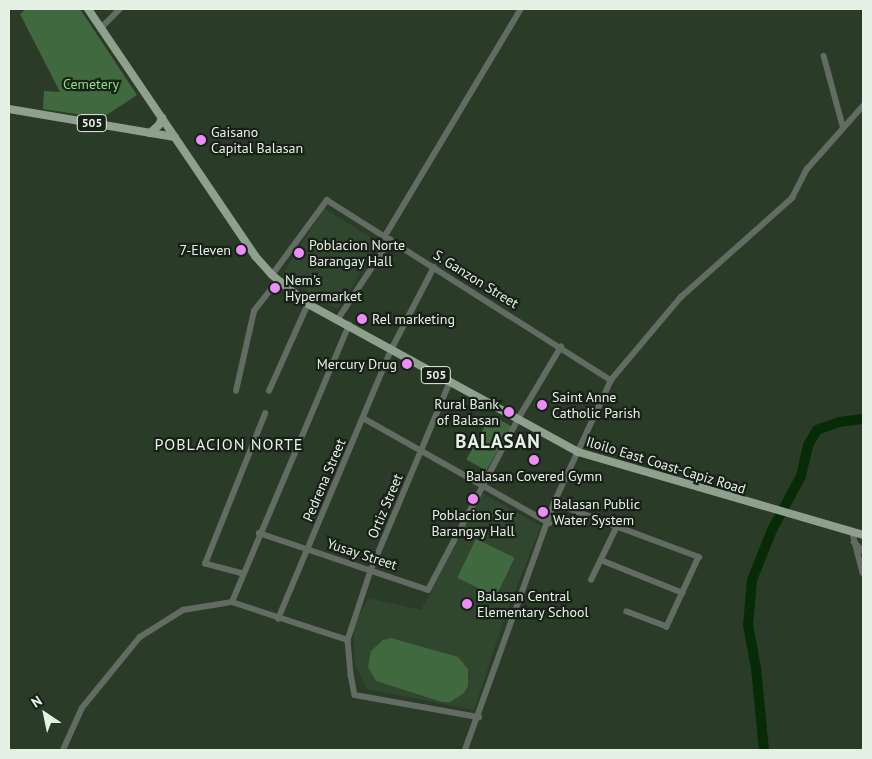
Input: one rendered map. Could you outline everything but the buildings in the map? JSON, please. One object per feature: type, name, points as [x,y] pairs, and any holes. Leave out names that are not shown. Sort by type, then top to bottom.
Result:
[{"type":"main road","name":"Iloilo East Coast-Capiz Road","points":[[88,9],[175,137],[275,278],[308,304],[578,452],[769,508],[852,537],[863,535]]},
{"type":"main road","name":"505","points":[[9,109],[175,137]]},
{"type":"main road","points":[[150,133],[159,125],[162,118]]},
{"type":"street","points":[[101,28],[120,9]]},
{"type":"street","points":[[338,319],[521,9]]},
{"type":"street","points":[[824,56],[843,126]]},
{"type":"street","points":[[466,750],[549,523],[554,503],[611,380],[681,297],[792,198],[799,180],[843,126],[863,106]]},
{"type":"street","name":"S. Ganzon Street","points":[[275,278],[327,200],[611,380]]},
{"type":"street","name":"Pedrena Street","points":[[278,619],[391,350],[434,267]]},
{"type":"street","points":[[236,391],[254,312],[275,278]]},
{"type":"street","points":[[269,391],[308,304]]},
{"type":"street","points":[[232,602],[259,534],[349,325]]},
{"type":"street","points":[[482,487],[518,419],[561,347]]},
{"type":"street","name":"Ortiz Street","points":[[348,640],[371,571],[450,383]]},
{"type":"street","points":[[243,574],[205,564],[266,414]]},
{"type":"street","points":[[363,418],[482,487],[549,523]]},
{"type":"street","name":"Yusay Street","points":[[259,534],[428,590],[482,487]]},
{"type":"street","points":[[554,503],[699,557],[667,626],[627,612]]},
{"type":"street","points":[[591,580],[617,526]]},
{"type":"street","points":[[852,537],[863,551]]},
{"type":"street","points":[[852,537],[863,573]]},
{"type":"street","points":[[601,560],[683,593]]},
{"type":"street","points":[[62,750],[82,708],[140,637],[183,610],[232,602],[278,619],[319,628],[348,640],[355,695],[479,717]]},
{"type":"shaded area","points":[[324,208],[379,242],[337,309],[282,275]]},
{"type":"shaded area","name":"Balasan Central Elementary School","points":[[482,493],[541,526],[507,611],[474,710],[367,689],[355,665],[353,625],[369,598],[421,610]]},
{"type":"green space","name":"Cemetery","points":[[26,9],[80,9],[137,95],[102,118],[43,109],[44,91],[60,92],[20,14]]},
{"type":"green space","points":[[491,415],[511,426],[486,471],[466,460]]},
{"type":"green space","points":[[476,539],[515,558],[496,596],[457,578]]},
{"type":"green space","points":[[391,638],[458,657],[468,669],[468,686],[464,693],[450,702],[442,702],[376,681],[368,667],[371,651],[383,640]]},
{"type":"waterway","points":[[764,750],[756,668],[748,625],[752,580],[772,530],[801,476],[808,445],[817,430],[839,422],[863,419]]},
{"type":"place","name":"Gaisano Capital Balasan","points":[[201,140]]},
{"type":"place","name":"7-Eleven","points":[[241,250]]},
{"type":"place","name":"Poblacion Norte Barangay Hall","points":[[299,253]]},
{"type":"place","name":"Nem's Hypermarket","points":[[275,288]]},
{"type":"place","name":"Rel marketing","points":[[362,319]]},
{"type":"place","name":"Mercury Drug","points":[[407,364]]},
{"type":"place","name":"Saint Anne Catholic Parish","points":[[542,405]]},
{"type":"place","name":"Rural Bank of Balasan","points":[[509,412]]},
{"type":"place","name":"Balasan Covered Gymn","points":[[534,460]]},
{"type":"place","name":"Poblacion Sur Barangay Hall","points":[[473,499]]},
{"type":"place","name":"Balasan Public Water System","points":[[543,512]]},
{"type":"place","name":"Balasan Central Elementary School","points":[[467,604]]},
{"type":"district","name":"BALASAN","points":[[498,442]]},
{"type":"district","name":"POBLACION NORTE","points":[[229,444]]}]
